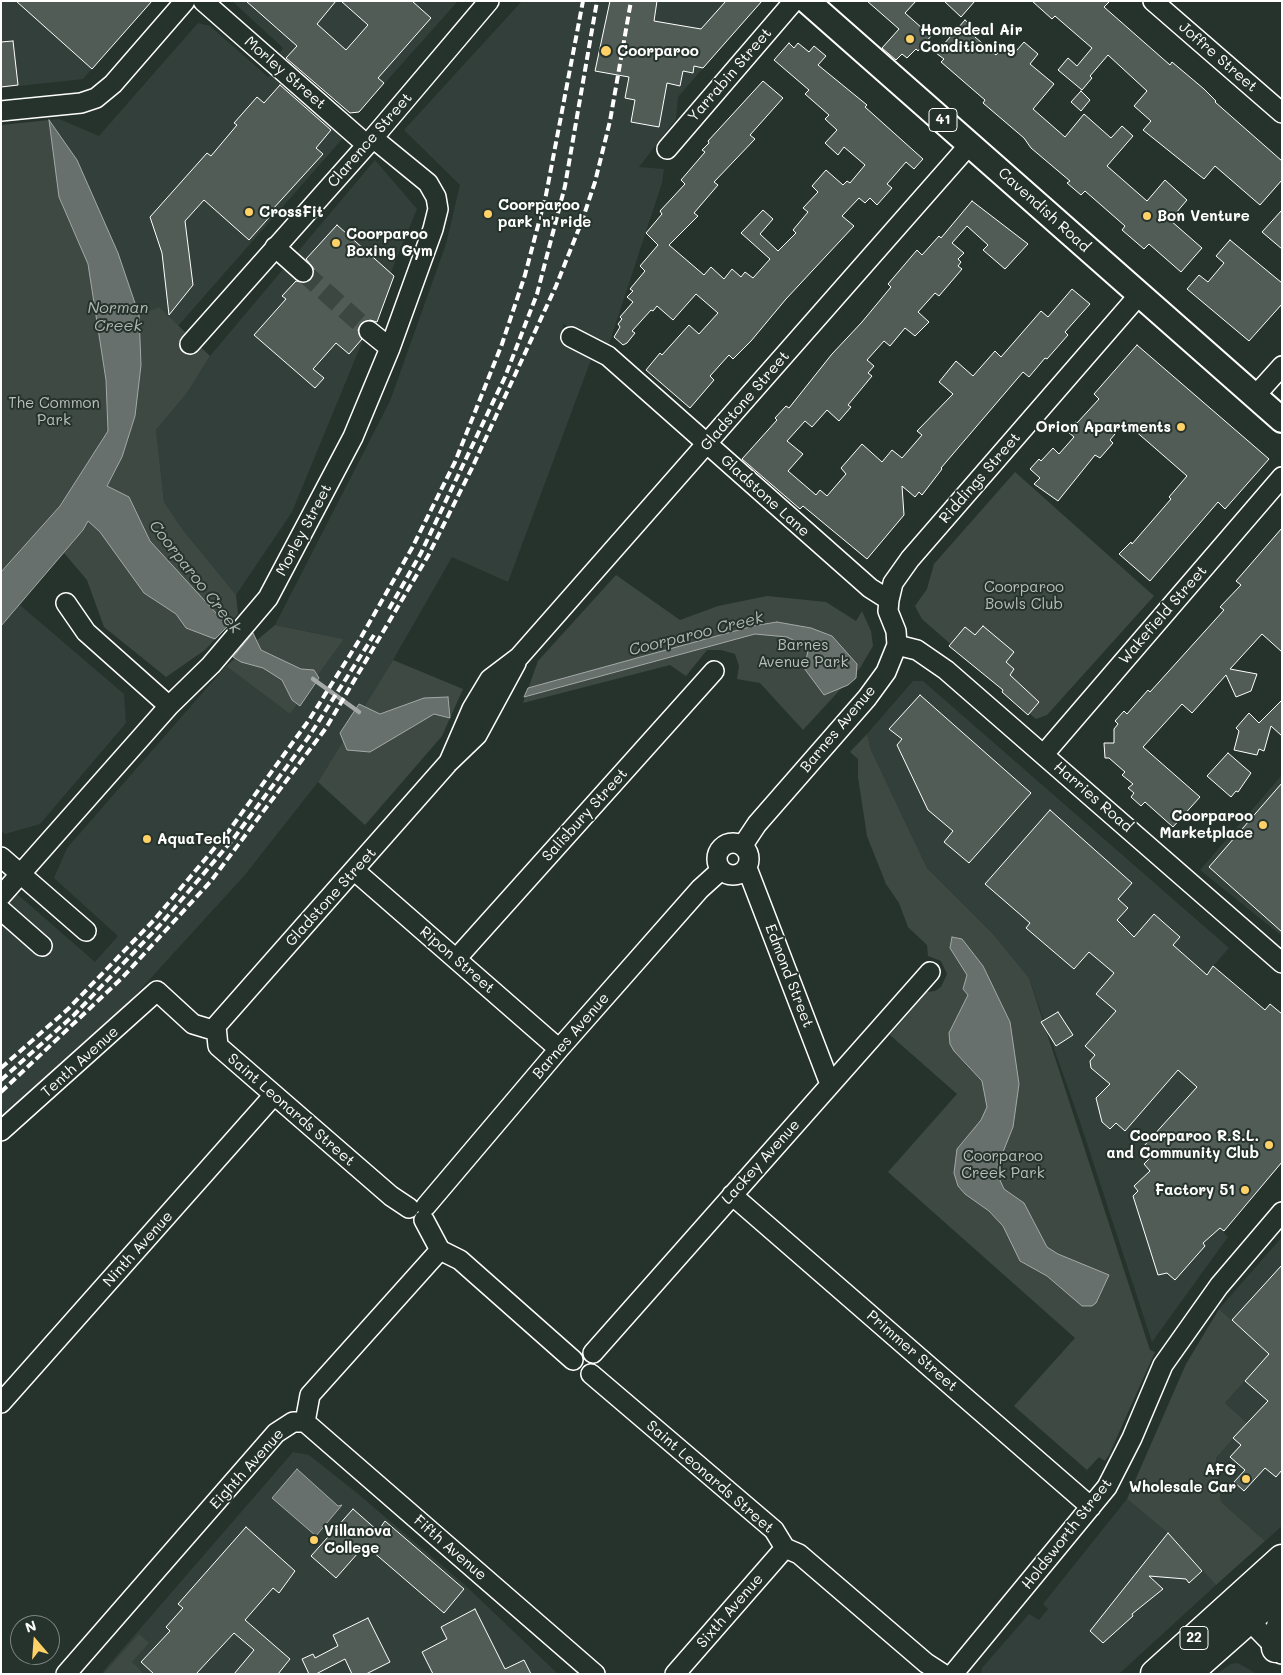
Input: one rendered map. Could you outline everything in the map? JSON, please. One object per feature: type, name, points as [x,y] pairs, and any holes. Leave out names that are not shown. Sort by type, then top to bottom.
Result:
[{"type":"highway","name":"22","points":[[1187,1674],[1241,1612],[1282,1559]]},
{"type":"highway","name":"22","points":[[1154,1674],[1241,1612],[1282,1590]]},
{"type":"highway","points":[[1279,1651],[1282,1622]]},
{"type":"main road","name":"Cavendish Road","points":[[807,1],[1282,420]]},
{"type":"street","points":[[1,111],[80,103],[96,98],[113,84],[185,1]]},
{"type":"street","name":"Morley Street","points":[[1,896],[169,706],[220,655],[268,598],[348,446],[390,348],[433,229],[438,209],[436,197],[428,183],[370,141],[203,1]]},
{"type":"street","name":"Clarence Street","points":[[190,344],[370,141],[489,1]]},
{"type":"street","name":"Yarrabin Street","points":[[667,149],[794,1]]},
{"type":"street","name":"Joffre Street","points":[[1154,1],[1282,113]]},
{"type":"street","name":"Gladstone Street","points":[[216,1031],[220,1020],[355,871],[449,762],[477,735],[520,657],[970,144]]},
{"type":"street","points":[[275,247],[303,272]]},
{"type":"street","name":"Riddings Street","points":[[889,600],[894,583],[910,559],[1140,295]]},
{"type":"street","points":[[369,331],[390,348]]},
{"type":"street","name":"Gladstone Lane","points":[[572,337],[608,356],[875,593],[889,600]]},
{"type":"street","points":[[1255,396],[1282,366]]},
{"type":"street","name":"Wakefield Street","points":[[1044,754],[1282,477]]},
{"type":"street","points":[[889,600],[888,611],[896,632],[897,645]]},
{"type":"street","points":[[66,603],[86,632],[169,706]]},
{"type":"street","name":"Harries Road","points":[[897,645],[917,650],[927,656],[1044,754],[1282,964]]},
{"type":"street","name":"Barnes Avenue","points":[[743,845],[757,824],[866,698],[886,672],[897,645]]},
{"type":"street","name":"Salisbury Street","points":[[456,959],[714,671]]},
{"type":"street","points":[[728,844],[743,845],[750,858],[747,868],[734,875],[721,870],[717,860],[720,850],[728,844]]},
{"type":"street","points":[[1,857],[86,931]]},
{"type":"street","name":"Edmond Street","points":[[747,868],[830,1084]]},
{"type":"street","name":"Barnes Avenue","points":[[420,1211],[700,889],[721,870]]},
{"type":"street","name":"Ripon Street","points":[[355,871],[559,1049]]},
{"type":"street","points":[[1,910],[42,946]]},
{"type":"street","name":"Lackey Avenue","points":[[593,1353],[930,972]]},
{"type":"street","name":"Tenth Avenue","points":[[1,1131],[157,991],[194,1024],[216,1031]]},
{"type":"street","name":"Saint Leonards Street","points":[[216,1031],[218,1046],[391,1196],[420,1211],[440,1250]]},
{"type":"street","name":"Ninth Avenue","points":[[1,1403],[274,1095]]},
{"type":"street","name":"Primmer Street","points":[[732,1195],[1091,1507]]},
{"type":"street","name":"Holdsworth Street","points":[[953,1674],[1091,1507],[1116,1471],[1163,1365],[1219,1286],[1282,1212]]},
{"type":"street","points":[[305,1422],[310,1395],[440,1250],[460,1260],[573,1360]]},
{"type":"street","points":[[588,1351],[593,1353],[598,1362],[595,1371],[582,1376],[577,1373],[572,1365],[573,1360],[579,1352],[588,1351]]},
{"type":"street","name":"Saint Leonards Street","points":[[591,1374],[774,1530],[785,1548],[799,1554],[926,1663],[943,1674]]},
{"type":"street","name":"Eighth Avenue","points":[[66,1674],[276,1433],[293,1422],[305,1422]]},
{"type":"street","name":"Fifth Avenue","points":[[305,1422],[595,1674]]},
{"type":"street","name":"Sixth Avenue","points":[[675,1674],[785,1548]]},
{"type":"street","points":[[1241,1612],[1279,1651]]},
{"type":"shaded area","points":[[1,1],[152,1],[83,79],[1,88]]},
{"type":"shaded area","points":[[232,1],[458,1],[359,112],[350,113],[280,53],[283,48]]},
{"type":"shaded area","points":[[522,1],[761,1],[678,97],[676,119],[639,167],[664,169],[662,183],[609,344],[563,324],[562,344],[592,357],[508,582],[452,557],[393,660],[318,782],[244,876],[128,1003],[84,1047],[1,1120],[1,880],[95,962],[118,936],[54,878],[67,848],[226,666],[290,714],[344,639],[275,625],[390,401],[446,244],[460,185],[404,130]]},
{"type":"shaded area","points":[[198,23],[210,26],[268,77],[272,74],[343,138],[178,326],[159,307],[139,315],[77,160],[49,120],[59,119],[99,136]]},
{"type":"shaded area","points":[[375,160],[417,209],[292,512],[236,595],[183,530],[164,502],[156,430],[187,393],[210,356]]},
{"type":"shaded area","points":[[20,605],[124,694],[126,723],[40,824],[5,834],[1,831],[1,626]]},
{"type":"shaded area","points":[[913,681],[923,681],[1229,948],[1166,1019],[1244,1085],[1217,1226],[1228,1237],[1152,1342],[1079,1119],[1029,978],[993,934],[927,868],[871,750],[867,734]]},
{"type":"shaded area","name":"Coorparoo Marketplace","points":[[1282,775],[1282,936],[1200,870]]},
{"type":"shaded area","points":[[1282,1237],[1282,1526],[1265,1541],[1221,1502],[1216,1458],[1247,1423],[1225,1403],[1269,1354],[1219,1309]]},
{"type":"shaded area","name":"Villanova College","points":[[293,1452],[309,1455],[357,1493],[466,1586],[558,1674],[101,1674]]},
{"type":"shaded area","points":[[1127,1499],[1168,1533],[1216,1585],[1119,1674],[981,1674],[982,1668],[1029,1614],[1039,1620],[1048,1609],[1043,1604]]},
{"type":"shaded area","points":[[1238,1663],[1257,1674],[1216,1674],[1231,1664]]},
{"type":"green space","name":"The Common Park","points":[[49,120],[59,197],[88,264],[106,380],[108,431],[60,506],[1,572],[1,125]]},
{"type":"green space","points":[[159,307],[210,356],[187,393],[156,430],[164,502],[183,530],[236,595],[238,614],[205,650],[166,677],[104,627],[87,580],[64,553],[83,530],[122,457],[135,416],[141,365],[139,315]]},
{"type":"green space","name":"Coorparoo Bowls Club","points":[[1015,472],[1154,596],[1047,715],[1036,719],[922,619],[915,606],[927,589],[934,564]]},
{"type":"green space","name":"Barnes Avenue Park","points":[[616,575],[680,620],[718,606],[767,596],[826,602],[856,621],[862,611],[871,631],[873,646],[860,668],[803,730],[760,683],[737,679],[739,666],[735,654],[721,650],[707,650],[686,676],[670,665],[523,703],[538,661]]},
{"type":"green space","points":[[275,625],[344,639],[290,714],[226,666]]},
{"type":"green space","points":[[393,660],[463,689],[442,736],[365,825],[318,782]]},
{"type":"green space","name":"Coorparoo Creek Park","points":[[867,734],[871,750],[927,868],[993,934],[1029,978],[1150,1350],[1155,1352],[1109,1455],[1105,1461],[1099,1457],[1087,1470],[1014,1406],[1075,1338],[888,1172],[957,1094],[890,1035],[927,992],[935,991],[941,987],[947,974],[941,961],[928,956],[927,945],[908,927],[899,903],[886,884],[867,836],[858,777],[858,759],[850,752]]},
{"type":"green space","points":[[1219,1309],[1269,1354],[1225,1403],[1247,1423],[1216,1458],[1221,1502],[1265,1541],[1216,1585],[1168,1533],[1127,1499],[1186,1364]]},
{"type":"green space","points":[[139,1634],[149,1643],[132,1662],[122,1653]]},
{"type":"green space","points":[[122,1653],[135,1665],[144,1674],[103,1674]]},
{"type":"water","name":"Norman Creek","points":[[49,120],[77,160],[118,253],[139,315],[141,365],[135,416],[122,457],[107,486],[129,497],[150,541],[228,626],[215,639],[186,628],[176,614],[144,593],[100,532],[88,521],[83,530],[1,626],[1,572],[60,506],[108,431],[106,380],[88,264],[59,197]]},
{"type":"water","points":[[777,622],[811,628],[832,636],[857,664],[856,678],[848,685],[824,695],[804,668],[808,651],[805,646],[787,637],[755,634],[524,697],[528,688],[753,626]]},
{"type":"water","points":[[253,633],[261,650],[301,669],[314,670],[319,678],[300,706],[292,700],[282,680],[263,668],[241,662],[233,657]]},
{"type":"water","points":[[448,697],[450,718],[434,714],[370,752],[347,750],[340,733],[359,704],[380,714],[424,698]]},
{"type":"water","points":[[952,937],[962,939],[983,966],[1010,1022],[1019,1084],[1013,1127],[997,1167],[999,1178],[1004,1189],[1024,1203],[1047,1247],[1058,1254],[1109,1275],[1096,1303],[1092,1306],[1082,1306],[1047,1276],[1020,1261],[1003,1226],[989,1211],[965,1194],[958,1186],[954,1173],[957,1149],[981,1120],[987,1107],[982,1081],[954,1051],[950,1044],[949,1033],[968,995],[963,989],[967,975],[950,948]]},
{"type":"water","points":[[297,1469],[338,1506],[342,1505],[316,1536],[272,1498]]},
{"type":"building","points":[[16,1],[152,1],[92,69]]},
{"type":"building","points":[[246,1],[336,1],[317,24],[346,50],[368,25],[341,1],[412,1],[431,18],[378,78],[384,83],[359,112],[350,113],[286,58],[297,46]]},
{"type":"building","points":[[610,1],[657,1],[654,21],[701,29],[726,1],[762,1],[703,68],[694,66],[693,73],[683,71],[680,86],[667,83],[659,127],[631,122],[635,100],[625,98],[629,77],[595,71]]},
{"type":"building","points":[[867,1],[916,1],[905,13],[931,36],[918,51],[916,49],[907,58],[902,54],[896,60],[882,48],[899,29]]},
{"type":"building","points":[[944,1],[975,1],[961,17]]},
{"type":"building","points":[[1032,1],[1110,1],[1104,7],[1170,65],[1172,62],[1204,89],[1215,102],[1282,161],[1282,180],[1260,205],[1215,166],[1204,179],[1143,130],[1151,121],[1134,106],[1147,91],[1108,55],[1090,76],[1092,78],[1082,90],[1058,70],[1068,58],[1077,66],[1092,48],[1055,16],[1052,19]]},
{"type":"building","points":[[965,20],[979,32],[975,37],[996,55],[1001,49],[1010,58],[1024,42],[1038,54],[1030,64],[1054,84],[1033,109],[1065,137],[1084,114],[1111,138],[1122,126],[1133,136],[1107,166],[1147,201],[1165,180],[1187,200],[1170,220],[1202,248],[1181,272],[1149,244],[1144,249],[1122,230],[1125,226],[1085,191],[1081,195],[1067,183],[1070,181],[1031,148],[1024,138],[983,103],[985,100],[941,62],[944,59],[936,53]]},
{"type":"building","points":[[13,41],[18,85],[1,87],[1,42]]},
{"type":"building","points":[[789,43],[794,48],[798,43],[809,52],[814,46],[826,56],[818,65],[867,105],[865,107],[923,159],[914,169],[906,162],[887,184],[892,188],[877,205],[870,198],[865,203],[859,198],[842,216],[854,226],[786,299],[751,341],[733,359],[729,355],[710,376],[714,380],[690,408],[646,370],[660,353],[662,355],[689,325],[699,334],[718,313],[696,294],[673,320],[657,306],[632,331],[635,333],[627,343],[623,345],[614,337],[620,327],[618,324],[622,319],[620,317],[633,302],[627,297],[633,291],[630,289],[645,271],[640,266],[658,245],[646,233],[662,214],[660,211],[685,184],[681,180],[705,152],[702,150],[709,143],[708,141],[763,81],[783,98],[750,135],[755,139],[714,182],[718,185],[694,213],[698,216],[669,245],[704,275],[711,267],[724,279],[732,269],[741,277],[745,272],[753,278],[770,259],[741,233],[763,210],[773,219],[760,234],[778,251],[796,233],[793,230],[808,212],[803,208],[818,192],[812,186],[826,170],[843,185],[847,181],[850,183],[865,165],[844,147],[838,155],[825,143],[837,130],[825,119],[829,115],[805,94],[809,90],[774,60]]},
{"type":"building","points":[[280,85],[331,130],[316,148],[323,154],[272,210],[274,212],[249,240],[204,200],[185,221],[193,285],[169,315],[162,253],[150,217],[207,153],[211,156],[237,125],[234,123],[257,97],[264,103]]},
{"type":"building","points":[[1081,91],[1090,100],[1081,111],[1071,102]]},
{"type":"building","points":[[972,201],[1028,244],[1005,269],[983,250],[988,245],[967,226],[952,243],[964,253],[958,259],[961,262],[958,266],[962,269],[939,296],[935,293],[918,312],[929,322],[915,336],[905,328],[890,346],[884,341],[867,360],[874,366],[868,373],[872,376],[848,405],[851,407],[839,421],[827,410],[812,427],[805,421],[787,441],[803,454],[788,471],[816,495],[820,490],[827,496],[846,474],[841,468],[862,444],[882,462],[892,450],[902,458],[922,435],[917,431],[953,394],[939,382],[956,361],[973,376],[995,351],[1001,357],[1041,311],[1048,317],[1072,289],[1090,304],[1065,332],[1068,335],[1047,359],[1045,358],[1029,377],[1023,372],[941,468],[922,495],[919,492],[915,497],[902,486],[904,515],[867,559],[803,506],[800,509],[742,459],[777,420],[775,418],[786,406],[789,408],[832,354],[862,322],[891,287],[888,284],[917,250],[922,255],[939,236],[941,238]]},
{"type":"building","points":[[1282,210],[1282,249],[1262,232]]},
{"type":"building","points":[[337,225],[394,276],[377,322],[370,320],[361,324],[358,330],[362,339],[349,354],[336,343],[313,369],[324,378],[315,388],[254,335],[286,299],[282,296],[296,281],[306,283],[312,279],[314,269],[306,259]]},
{"type":"building","points":[[1230,240],[1282,283],[1282,304],[1249,341],[1187,289],[1199,275],[1208,282],[1224,263],[1216,256]]},
{"type":"building","points":[[1137,345],[1269,459],[1225,509],[1218,502],[1150,581],[1119,554],[1131,542],[1132,544],[1171,499],[1169,497],[1187,476],[1125,422],[1110,440],[1113,443],[1100,458],[1095,455],[1058,501],[1034,484],[1040,478],[1030,469],[1039,459],[1041,461],[1053,448],[1059,454],[1074,437],[1067,431],[1099,399],[1094,394]]},
{"type":"building","points":[[1282,528],[1282,652],[1262,634],[1230,669],[1257,674],[1251,691],[1236,697],[1226,675],[1192,713],[1182,704],[1143,747],[1200,797],[1173,827],[1145,802],[1141,806],[1131,797],[1134,793],[1128,788],[1133,784],[1122,775],[1125,772],[1109,758],[1105,758],[1104,743],[1114,743],[1114,729],[1118,724],[1115,721],[1124,711],[1127,714],[1148,690],[1150,692],[1224,610],[1220,607],[1241,585],[1236,581]]},
{"type":"building","points":[[983,626],[1014,652],[1006,662],[1014,669],[1010,675],[1039,702],[1028,715],[1002,692],[1003,690],[949,646],[965,627],[975,635]]},
{"type":"building","points":[[920,695],[1031,793],[969,863],[944,842],[953,831],[928,810],[897,745],[902,739],[889,729]]},
{"type":"building","points":[[1282,700],[1282,736],[1271,726],[1264,751],[1259,749],[1257,755],[1234,750],[1239,731],[1236,728],[1249,713],[1259,723]]},
{"type":"building","points":[[1228,753],[1251,773],[1238,792],[1236,791],[1231,797],[1207,776]]},
{"type":"building","name":"Coorparoo Marketplace","points":[[1282,783],[1282,932],[1209,867]]},
{"type":"building","points":[[1050,810],[1132,883],[1118,899],[1128,908],[1117,920],[1134,937],[1154,914],[1180,937],[1173,945],[1207,975],[1213,966],[1265,1010],[1270,1004],[1282,1014],[1282,1162],[1224,1231],[1220,1228],[1203,1243],[1205,1246],[1175,1280],[1167,1273],[1158,1275],[1133,1196],[1138,1191],[1134,1186],[1150,1171],[1144,1164],[1153,1155],[1144,1146],[1197,1087],[1178,1070],[1125,1131],[1116,1123],[1110,1129],[1102,1122],[1096,1098],[1110,1084],[1091,1068],[1090,1061],[1095,1055],[1085,1046],[1116,1011],[1096,994],[1114,973],[1089,952],[1074,969],[1026,928],[1030,923],[985,884]]},
{"type":"building","points":[[1058,1012],[1073,1035],[1056,1046],[1041,1022]]},
{"type":"building","points":[[1282,1265],[1282,1470],[1276,1477],[1265,1468],[1244,1491],[1234,1482],[1245,1470],[1230,1457],[1241,1445],[1233,1438],[1268,1401],[1245,1381],[1269,1354],[1232,1320]]},
{"type":"building","points":[[353,1509],[378,1531],[385,1521],[464,1589],[444,1613],[365,1545],[336,1578],[311,1556]]},
{"type":"building","points":[[246,1527],[295,1571],[279,1593],[273,1588],[245,1620],[290,1659],[278,1674],[234,1674],[254,1650],[234,1633],[196,1674],[154,1674],[141,1662],[170,1631],[166,1627],[183,1608],[178,1604]]},
{"type":"building","points":[[1168,1533],[1202,1571],[1189,1583],[1186,1579],[1149,1576],[1163,1589],[1132,1614],[1133,1616],[1103,1643],[1090,1631]]},
{"type":"building","points":[[475,1609],[505,1669],[524,1660],[531,1674],[433,1674],[422,1652],[447,1639],[441,1627]]},
{"type":"building","points":[[368,1618],[390,1662],[366,1674],[352,1674],[345,1659],[316,1674],[309,1674],[302,1659],[313,1654],[315,1658],[338,1646],[333,1635]]},
{"type":"waterway","name":"Coorparoo Creek","points":[[313,679],[359,712]]},
{"type":"tunnel","points":[[303,272],[369,331]]},
{"type":"railway","points":[[1,1068],[68,1009],[154,920],[228,832],[309,720],[360,639],[412,548],[455,462],[502,344],[525,275],[546,195],[583,1]]},
{"type":"railway","points":[[389,609],[421,553],[505,377],[537,294],[565,186],[597,1]]},
{"type":"railway","points":[[1,1092],[122,978],[211,881],[326,728],[428,556],[472,468],[556,286],[582,221],[595,182],[610,121],[631,1]]},
{"type":"railway","points":[[1,1080],[74,1015],[160,925],[234,838],[308,738],[374,635]]},
{"type":"place","name":"Homedeal Air Conditioning","points":[[910,39]]},
{"type":"place","name":"Coorparoo","points":[[606,51]]},
{"type":"place","name":"CrossFit","points":[[249,212]]},
{"type":"place","name":"Coorparoo park 'n' ride","points":[[488,214]]},
{"type":"place","name":"Bon Venture","points":[[1147,216]]},
{"type":"place","name":"Coorparoo Boxing Gym","points":[[336,243]]},
{"type":"place","name":"Orion Apartments","points":[[1181,427]]},
{"type":"place","name":"Coorparoo Marketplace","points":[[1263,825]]},
{"type":"place","name":"AquaTech","points":[[147,839]]},
{"type":"place","name":"Coorparoo R.S.L. and Community Club","points":[[1269,1145]]},
{"type":"place","name":"Factory 51","points":[[1245,1190]]},
{"type":"place","name":"AFG Wholesale Car","points":[[1246,1479]]},
{"type":"place","name":"Villanova College","points":[[314,1540]]}]
